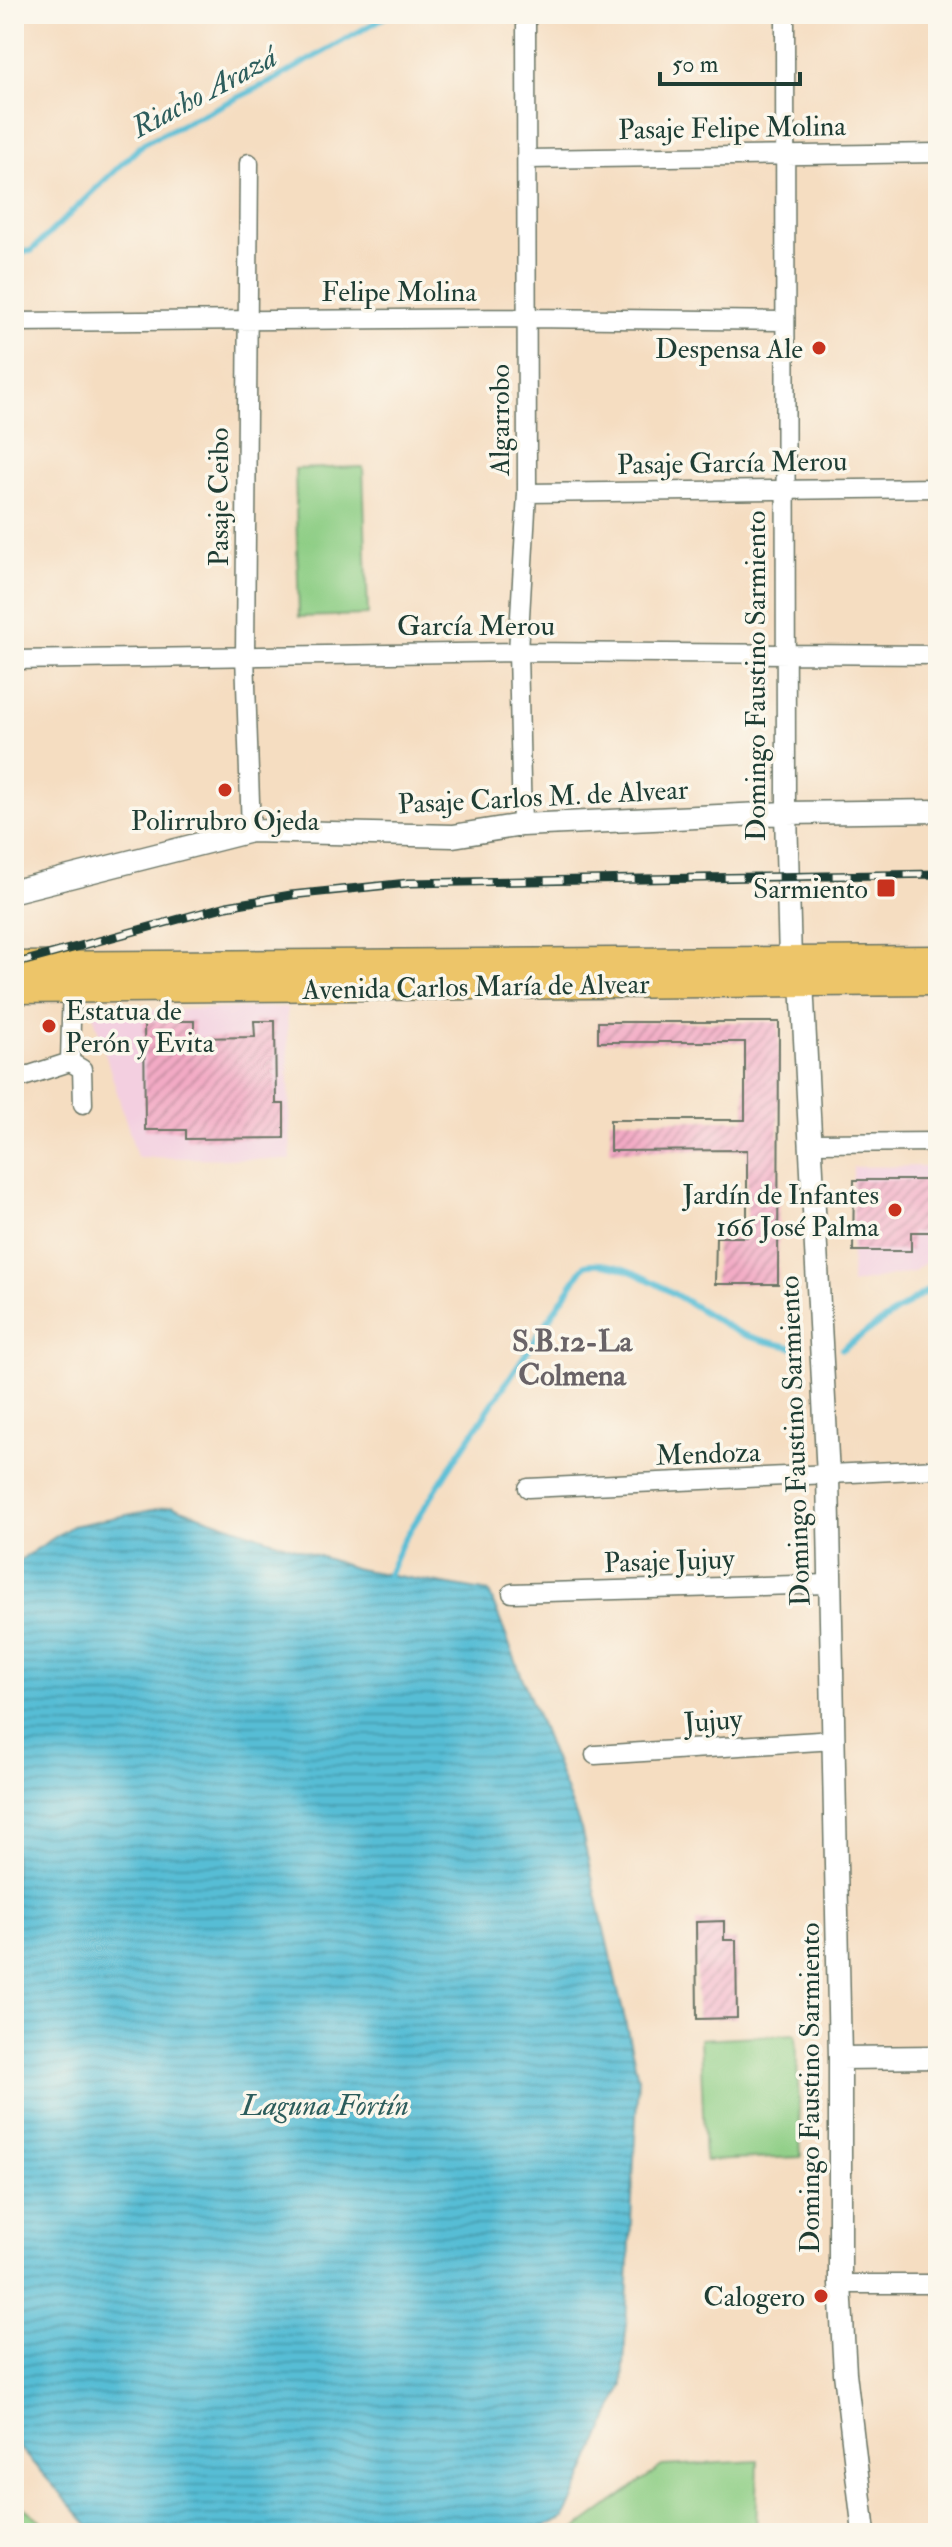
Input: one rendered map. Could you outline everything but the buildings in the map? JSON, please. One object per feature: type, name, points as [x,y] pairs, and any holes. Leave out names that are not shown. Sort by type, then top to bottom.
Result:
[{"type":"main road","name":"Avenida Carlos María de Alvear","points":[[796,972],[938,960]]},
{"type":"main road","name":"Avenida Carlos María de Alvear","points":[[14,966],[72,977],[796,972],[938,981]]},
{"type":"main road","name":"Avenida Carlos María de Alvear","points":[[14,989],[72,977]]},
{"type":"street","name":"Algarrobo","points":[[522,825],[518,652],[527,493],[526,14]]},
{"type":"street","name":"Domingo Faustino Sarmiento","points":[[785,14],[786,813],[796,972],[812,1143],[828,1476],[840,2058],[840,2284],[845,2373],[864,2533]]},
{"type":"street","name":"Pasaje Felipe Molina","points":[[527,159],[938,153]]},
{"type":"street","name":"Pasaje Ceibo","points":[[249,163],[245,655],[251,831]]},
{"type":"street","name":"Felipe Molina","points":[[14,322],[527,318],[785,321]]},
{"type":"street","name":"Pasaje García Merou","points":[[527,493],[938,488]]},
{"type":"street","name":"García Merou","points":[[14,660],[518,652],[938,655]]},
{"type":"street","name":"Pasaje Carlos M. de Alvear","points":[[14,891],[251,831],[453,836],[522,825],[786,813],[938,811]]},
{"type":"street","points":[[70,1062],[72,977]]},
{"type":"street","points":[[14,1080],[70,1062],[82,1069],[83,1104]]},
{"type":"street","points":[[812,1143],[938,1142]]},
{"type":"street","name":"Mendoza","points":[[528,1488],[938,1469]]},
{"type":"street","name":"Pasaje Jujuy","points":[[512,1593],[829,1584]]},
{"type":"street","name":"Jujuy","points":[[595,1755],[835,1740]]},
{"type":"street","points":[[840,2058],[938,2057]]},
{"type":"street","points":[[840,2284],[938,2284]]},
{"type":"shaded area","points":[[287,1007],[291,1160],[137,1157],[92,1011]]},
{"type":"shaded area","name":"Jardín de Infantes 166 José Palma","points":[[938,1166],[938,1253],[913,1272],[851,1284],[853,1167]]},
{"type":"green space","points":[[363,467],[368,615],[299,617],[295,469]]},
{"type":"green space","points":[[796,2034],[801,2157],[705,2161],[700,2039]]},
{"type":"green space","points":[[758,2461],[756,2533],[571,2533],[662,2466]]},
{"type":"green space","points":[[14,2500],[57,2533],[14,2533]]},
{"type":"water","name":"Laguna Fortín","points":[[172,1506],[357,1569],[489,1592],[581,1829],[638,2077],[623,2386],[565,2518],[529,2533],[96,2533],[14,2442],[14,1564],[72,1526]]},
{"type":"waterway","name":"Riacho Arazá","points":[[14,253],[31,251],[144,143],[274,80],[390,14]]},
{"type":"waterway","points":[[388,1575],[402,1543],[450,1467],[585,1265],[602,1264],[621,1268],[662,1287],[743,1334],[795,1348]]},
{"type":"waterway","points":[[842,1349],[938,1283]]},
{"type":"railway","points":[[14,964],[227,906],[291,895],[408,883],[938,874]]},
{"type":"place","name":"Despensa Ale","points":[[819,348]]},
{"type":"place","name":"Polirrubro Ojeda","points":[[225,790]]},
{"type":"place","name":"Sarmiento","points":[[886,888]]},
{"type":"place","name":"Estatua de Perón y Evita","points":[[49,1026]]},
{"type":"place","name":"Jardín de Infantes 166 José Palma","points":[[895,1210]]},
{"type":"place","name":"Calogero","points":[[821,2296]]},
{"type":"district","name":"S.B.12-La Colmena","points":[[572,1358]]}]
